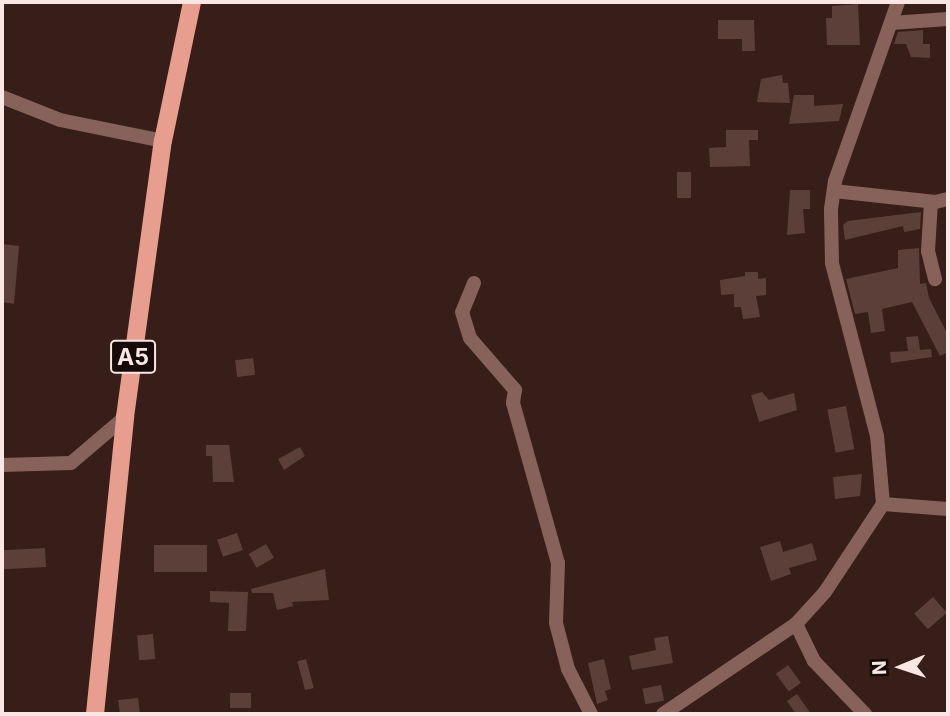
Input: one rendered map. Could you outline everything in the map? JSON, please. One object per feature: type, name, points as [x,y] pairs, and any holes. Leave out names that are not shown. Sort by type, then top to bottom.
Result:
[{"type":"main road","name":"A5","points":[[95,714],[125,417],[163,141],[192,2]]},
{"type":"street","points":[[663,714],[796,624],[825,592],[883,504],[877,436],[831,263],[834,191],[898,2]]},
{"type":"street","points":[[891,23],[948,19]]},
{"type":"street","points":[[2,97],[60,120],[163,141]]},
{"type":"street","points":[[834,191],[930,202],[948,199]]},
{"type":"street","points":[[930,202],[929,251],[935,279]]},
{"type":"street","points":[[474,283],[462,312],[470,338],[515,390],[513,403],[558,563],[556,623],[568,669],[591,714]]},
{"type":"street","points":[[2,465],[71,463],[125,417]]},
{"type":"street","points":[[883,504],[948,509]]},
{"type":"street","points":[[796,624],[814,661],[865,714]]},
{"type":"building","points":[[858,4],[860,45],[827,45],[826,18],[832,18],[832,6]]},
{"type":"building","points":[[718,20],[754,20],[755,51],[742,51],[742,39],[718,39]]},
{"type":"building","points":[[923,30],[923,44],[930,44],[930,58],[911,57],[906,44],[894,44],[898,32]]},
{"type":"building","points":[[782,75],[783,83],[788,83],[790,103],[757,102],[761,79]]},
{"type":"building","points":[[794,95],[814,95],[814,106],[843,104],[839,121],[789,124]]},
{"type":"building","points":[[726,130],[758,130],[758,140],[749,140],[750,166],[710,167],[709,148],[726,147]]},
{"type":"building","points":[[677,172],[691,172],[691,198],[677,198]]},
{"type":"building","points":[[790,190],[810,190],[810,209],[803,209],[805,233],[787,235]]},
{"type":"building","points":[[921,212],[920,229],[904,232],[903,226],[845,240],[843,225],[848,221]]},
{"type":"building","points":[[2,244],[19,246],[14,304],[2,302]]},
{"type":"building","points":[[919,248],[920,284],[926,283],[929,298],[948,335],[948,352],[940,356],[912,302],[882,309],[885,331],[871,333],[868,312],[855,314],[846,279],[898,268],[898,250]]},
{"type":"building","points":[[745,272],[758,272],[758,279],[766,278],[766,295],[756,296],[760,317],[743,319],[741,307],[734,307],[734,294],[721,295],[720,280],[745,276]]},
{"type":"building","points":[[918,336],[920,350],[931,349],[932,357],[891,363],[890,352],[908,351],[906,337]]},
{"type":"building","points":[[253,358],[255,375],[237,377],[235,360]]},
{"type":"building","points":[[762,392],[769,400],[794,393],[797,410],[759,422],[751,395]]},
{"type":"building","points":[[846,406],[854,449],[836,453],[827,410]]},
{"type":"building","points":[[206,445],[229,445],[234,482],[213,482],[212,456],[206,456]]},
{"type":"building","points":[[300,447],[305,456],[284,470],[278,459]]},
{"type":"building","points":[[862,474],[860,496],[835,499],[833,477]]},
{"type":"building","points":[[237,533],[243,550],[223,557],[217,540]]},
{"type":"building","points":[[780,541],[783,552],[812,543],[817,560],[789,568],[791,574],[771,581],[760,547]]},
{"type":"building","points":[[266,544],[274,558],[257,568],[249,554]]},
{"type":"building","points":[[154,545],[207,545],[207,572],[154,572]]},
{"type":"building","points":[[45,548],[46,567],[3,569],[2,550]]},
{"type":"building","points":[[325,569],[329,600],[292,602],[293,606],[277,610],[273,593],[252,593],[251,589]]},
{"type":"building","points":[[210,591],[248,592],[246,631],[228,631],[229,603],[210,602]]},
{"type":"building","points":[[933,597],[947,613],[928,629],[914,613]]},
{"type":"building","points":[[153,634],[155,659],[139,660],[137,635]]},
{"type":"building","points":[[668,636],[673,663],[632,670],[629,656],[656,650],[654,638]]},
{"type":"building","points":[[306,659],[314,688],[305,690],[297,661]]},
{"type":"building","points":[[604,659],[611,689],[605,691],[608,700],[597,704],[588,663]]},
{"type":"building","points":[[788,665],[801,683],[789,692],[776,674]]},
{"type":"building","points":[[661,685],[664,701],[645,704],[642,689]]},
{"type":"building","points":[[230,693],[251,693],[251,708],[230,708]]},
{"type":"building","points":[[797,694],[811,714],[796,714],[787,701]]},
{"type":"building","points":[[138,698],[140,714],[120,714],[118,700]]}]
